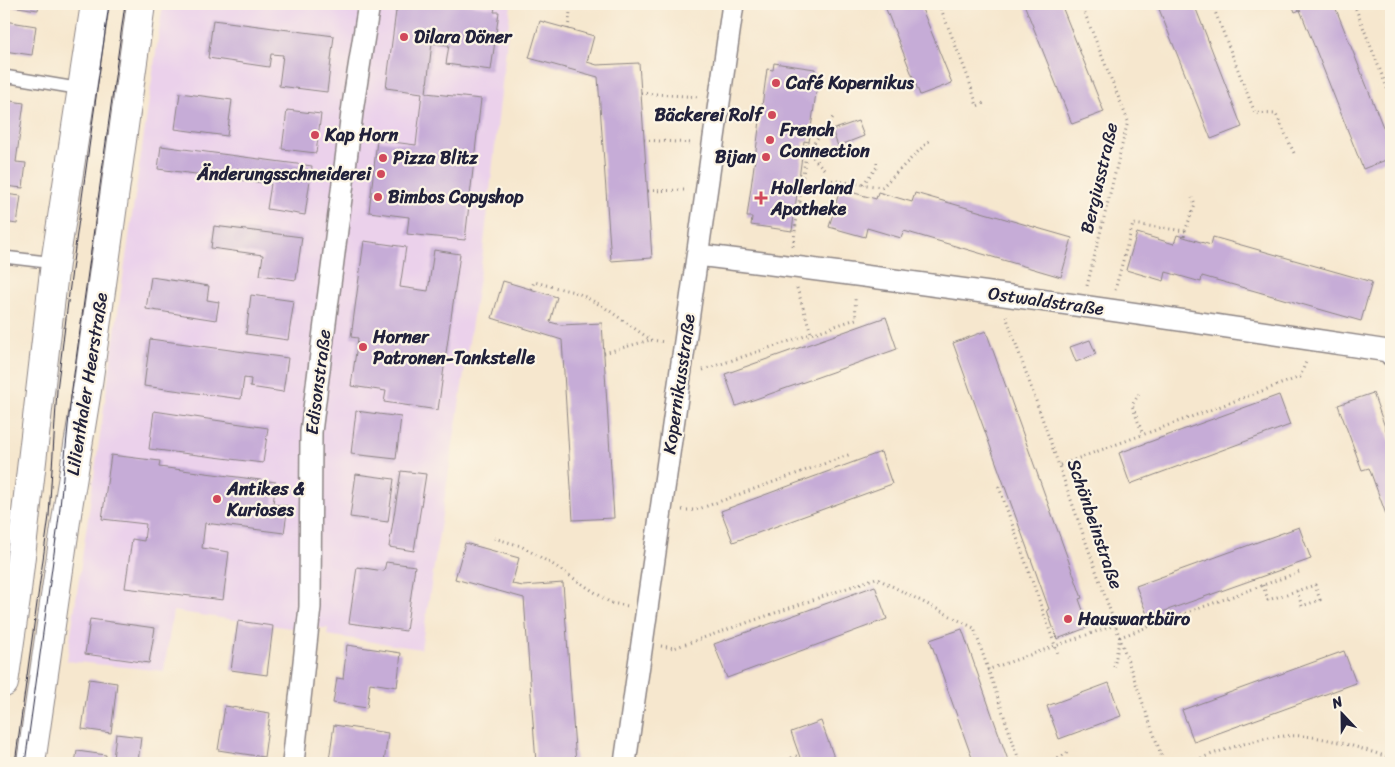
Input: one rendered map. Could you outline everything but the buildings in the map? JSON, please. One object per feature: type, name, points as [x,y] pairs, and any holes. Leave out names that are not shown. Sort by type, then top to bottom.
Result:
[{"type":"main road","points":[[4,682],[16,599],[55,263],[95,4]]},
{"type":"main road","name":"Lilienthaler Heerstraße","points":[[31,763],[88,384],[141,4]]},
{"type":"street","name":"Edisonstraße","points":[[293,763],[310,607],[311,432],[353,105],[370,4]]},
{"type":"street","name":"Kopernikusstraße","points":[[625,763],[733,4]]},
{"type":"street","name":"Ostwaldstraße","points":[[698,255],[855,274],[1084,306],[1388,351],[1391,355]]},
{"type":"lane","points":[[4,76],[82,89]]},
{"type":"lane","points":[[4,257],[55,263]]},
{"type":"path","points":[[568,29],[571,4]]},
{"type":"path","points":[[939,4],[977,106],[984,103]]},
{"type":"path","name":"Bergiusstraße","points":[[1081,4],[1128,121],[1088,282],[1084,306]]},
{"type":"path","points":[[1212,4],[1256,113],[1276,114],[1294,153]]},
{"type":"path","points":[[1354,4],[1391,98]]},
{"type":"path","points":[[641,93],[720,99]]},
{"type":"path","points":[[811,333],[797,292],[793,267],[799,202],[807,146],[812,146],[834,116]]},
{"type":"path","points":[[822,179],[882,187],[931,139]]},
{"type":"path","points":[[644,140],[713,144]]},
{"type":"path","points":[[806,149],[825,170]]},
{"type":"path","points":[[863,185],[878,167],[877,161]]},
{"type":"path","points":[[648,190],[707,190]]},
{"type":"path","points":[[1184,237],[1195,205],[1192,198]]},
{"type":"path","points":[[799,202],[812,213]]},
{"type":"path","points":[[1109,310],[1133,224],[1185,231]]},
{"type":"path","points":[[680,376],[711,368],[856,319],[855,274]]},
{"type":"path","points":[[531,289],[534,282],[578,293],[604,307],[651,340]]},
{"type":"path","name":"Schönbeinstraße","points":[[998,294],[1164,763]]},
{"type":"path","points":[[604,353],[651,340],[685,345]]},
{"type":"path","points":[[1060,465],[1300,377],[1315,340]]},
{"type":"path","points":[[1139,394],[1132,405],[1143,435]]},
{"type":"path","points":[[661,511],[696,510],[851,454]]},
{"type":"path","points":[[1004,486],[999,487],[1058,654]]},
{"type":"path","points":[[494,538],[521,546],[611,603],[647,609]]},
{"type":"path","points":[[1114,667],[1120,637],[1302,571]]},
{"type":"path","points":[[643,643],[674,648],[876,578],[974,628],[1020,763]]},
{"type":"path","points":[[1263,585],[1268,600],[1315,585],[1320,600],[1302,606],[1297,591]]},
{"type":"path","points":[[987,670],[1115,625]]},
{"type":"path","points":[[1187,763],[1266,738],[1301,736],[1349,744],[1391,758]]},
{"type":"path","points":[[1049,763],[1068,752]]},
{"type":"path","points":[[794,763],[792,758],[799,755]]},
{"type":"shaded area","points":[[163,4],[511,4],[483,252],[421,649],[327,635],[328,628],[291,628],[173,611],[164,671],[67,661]]},
{"type":"tram line","points":[[15,763],[49,516],[57,390],[109,4]]},
{"type":"tram line","points":[[25,763],[59,517],[71,396],[125,4]]},
{"type":"place","name":"Dilara Döner","points":[[404,37]]},
{"type":"place","name":"Café Kopernikus","points":[[776,83]]},
{"type":"place","name":"Bäckerei Rolf","points":[[772,115]]},
{"type":"place","name":"Kap Horn","points":[[315,135]]},
{"type":"place","name":"French Connection","points":[[770,140]]},
{"type":"place","name":"Bijan","points":[[766,157]]},
{"type":"place","name":"Pizza Blitz","points":[[383,158]]},
{"type":"place","name":"Änderungsschneiderei","points":[[381,174]]},
{"type":"place","name":"Bimbos Copyshop","points":[[378,197]]},
{"type":"place","name":"Hollerland Apotheke","points":[[761,198]]},
{"type":"place","name":"Horner Patronen-Tankstelle","points":[[363,347]]},
{"type":"place","name":"Antikes & Kurioses","points":[[217,499]]},
{"type":"place","name":"Hauswartbüro","points":[[1068,619]]}]
